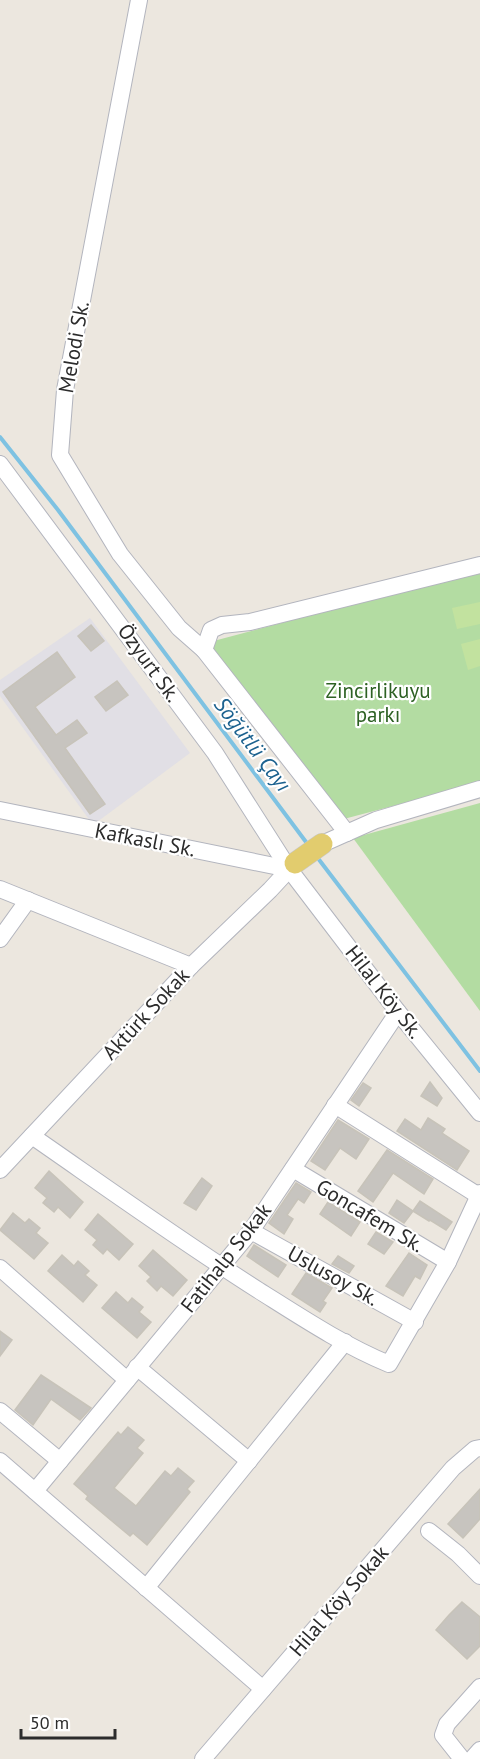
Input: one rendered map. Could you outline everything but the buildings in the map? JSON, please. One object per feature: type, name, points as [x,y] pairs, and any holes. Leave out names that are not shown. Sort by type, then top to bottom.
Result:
[{"type":"main road","points":[[292,866],[322,844]]},
{"type":"street","name":"Melodi Sk.","points":[[139,0],[65,390],[60,455],[120,554],[179,628],[204,650],[347,832]]},
{"type":"street","name":"Özyurt Sk.","points":[[0,464],[215,753],[292,866]]},
{"type":"street","points":[[204,650],[211,630],[222,626],[250,622],[480,565]]},
{"type":"street","points":[[322,844],[376,820],[480,789]]},
{"type":"street","name":"Kafkaslı Sk.","points":[[0,810],[292,866]]},
{"type":"street","name":"Aktürk Sokak","points":[[0,1170],[191,966],[292,866]]},
{"type":"street","name":"Hilal Köy Sk.","points":[[292,866],[398,1012],[480,1113]]},
{"type":"street","points":[[0,889],[191,966]]},
{"type":"street","points":[[0,939],[28,900]]},
{"type":"street","name":"Fatihalp Sokak","points":[[35,1491],[250,1231],[398,1012]]},
{"type":"street","points":[[32,1136],[221,1266],[315,1327],[389,1364],[448,1262],[479,1194],[335,1105]]},
{"type":"street","name":"Goncafem Sk.","points":[[293,1169],[448,1262]]},
{"type":"street","name":"Uslusoy Sk.","points":[[250,1231],[415,1322]]},
{"type":"street","points":[[0,1268],[132,1374],[249,1461]]},
{"type":"street","points":[[146,1587],[345,1342]]},
{"type":"street","points":[[0,1411],[60,1461]]},
{"type":"street","name":"Hilal Köy Sokak","points":[[203,1759],[453,1468],[474,1449],[480,1448]]},
{"type":"street","points":[[0,1461],[263,1689]]},
{"type":"street","points":[[429,1531],[478,1568]]},
{"type":"street","points":[[462,1759],[443,1736],[447,1724],[480,1687]]},
{"type":"street","points":[[472,1759],[480,1750]]},
{"type":"shaded area","points":[[90,618],[190,753],[93,825],[0,696],[0,680]]},
{"type":"green space","name":"Zincirlikuyu parkı","points":[[480,570],[480,783],[340,820],[206,643]]},
{"type":"green space","points":[[480,602],[480,624],[457,629],[452,608]]},
{"type":"green space","points":[[480,639],[480,666],[468,670],[461,644]]},
{"type":"green space","points":[[480,803],[480,1011],[353,838]]},
{"type":"waterway","name":"Söğütlü Çayı","points":[[0,437],[58,510],[309,846]]},
{"type":"waterway","name":"Söğütlü Çayı","points":[[317,857],[480,1071]]}]
